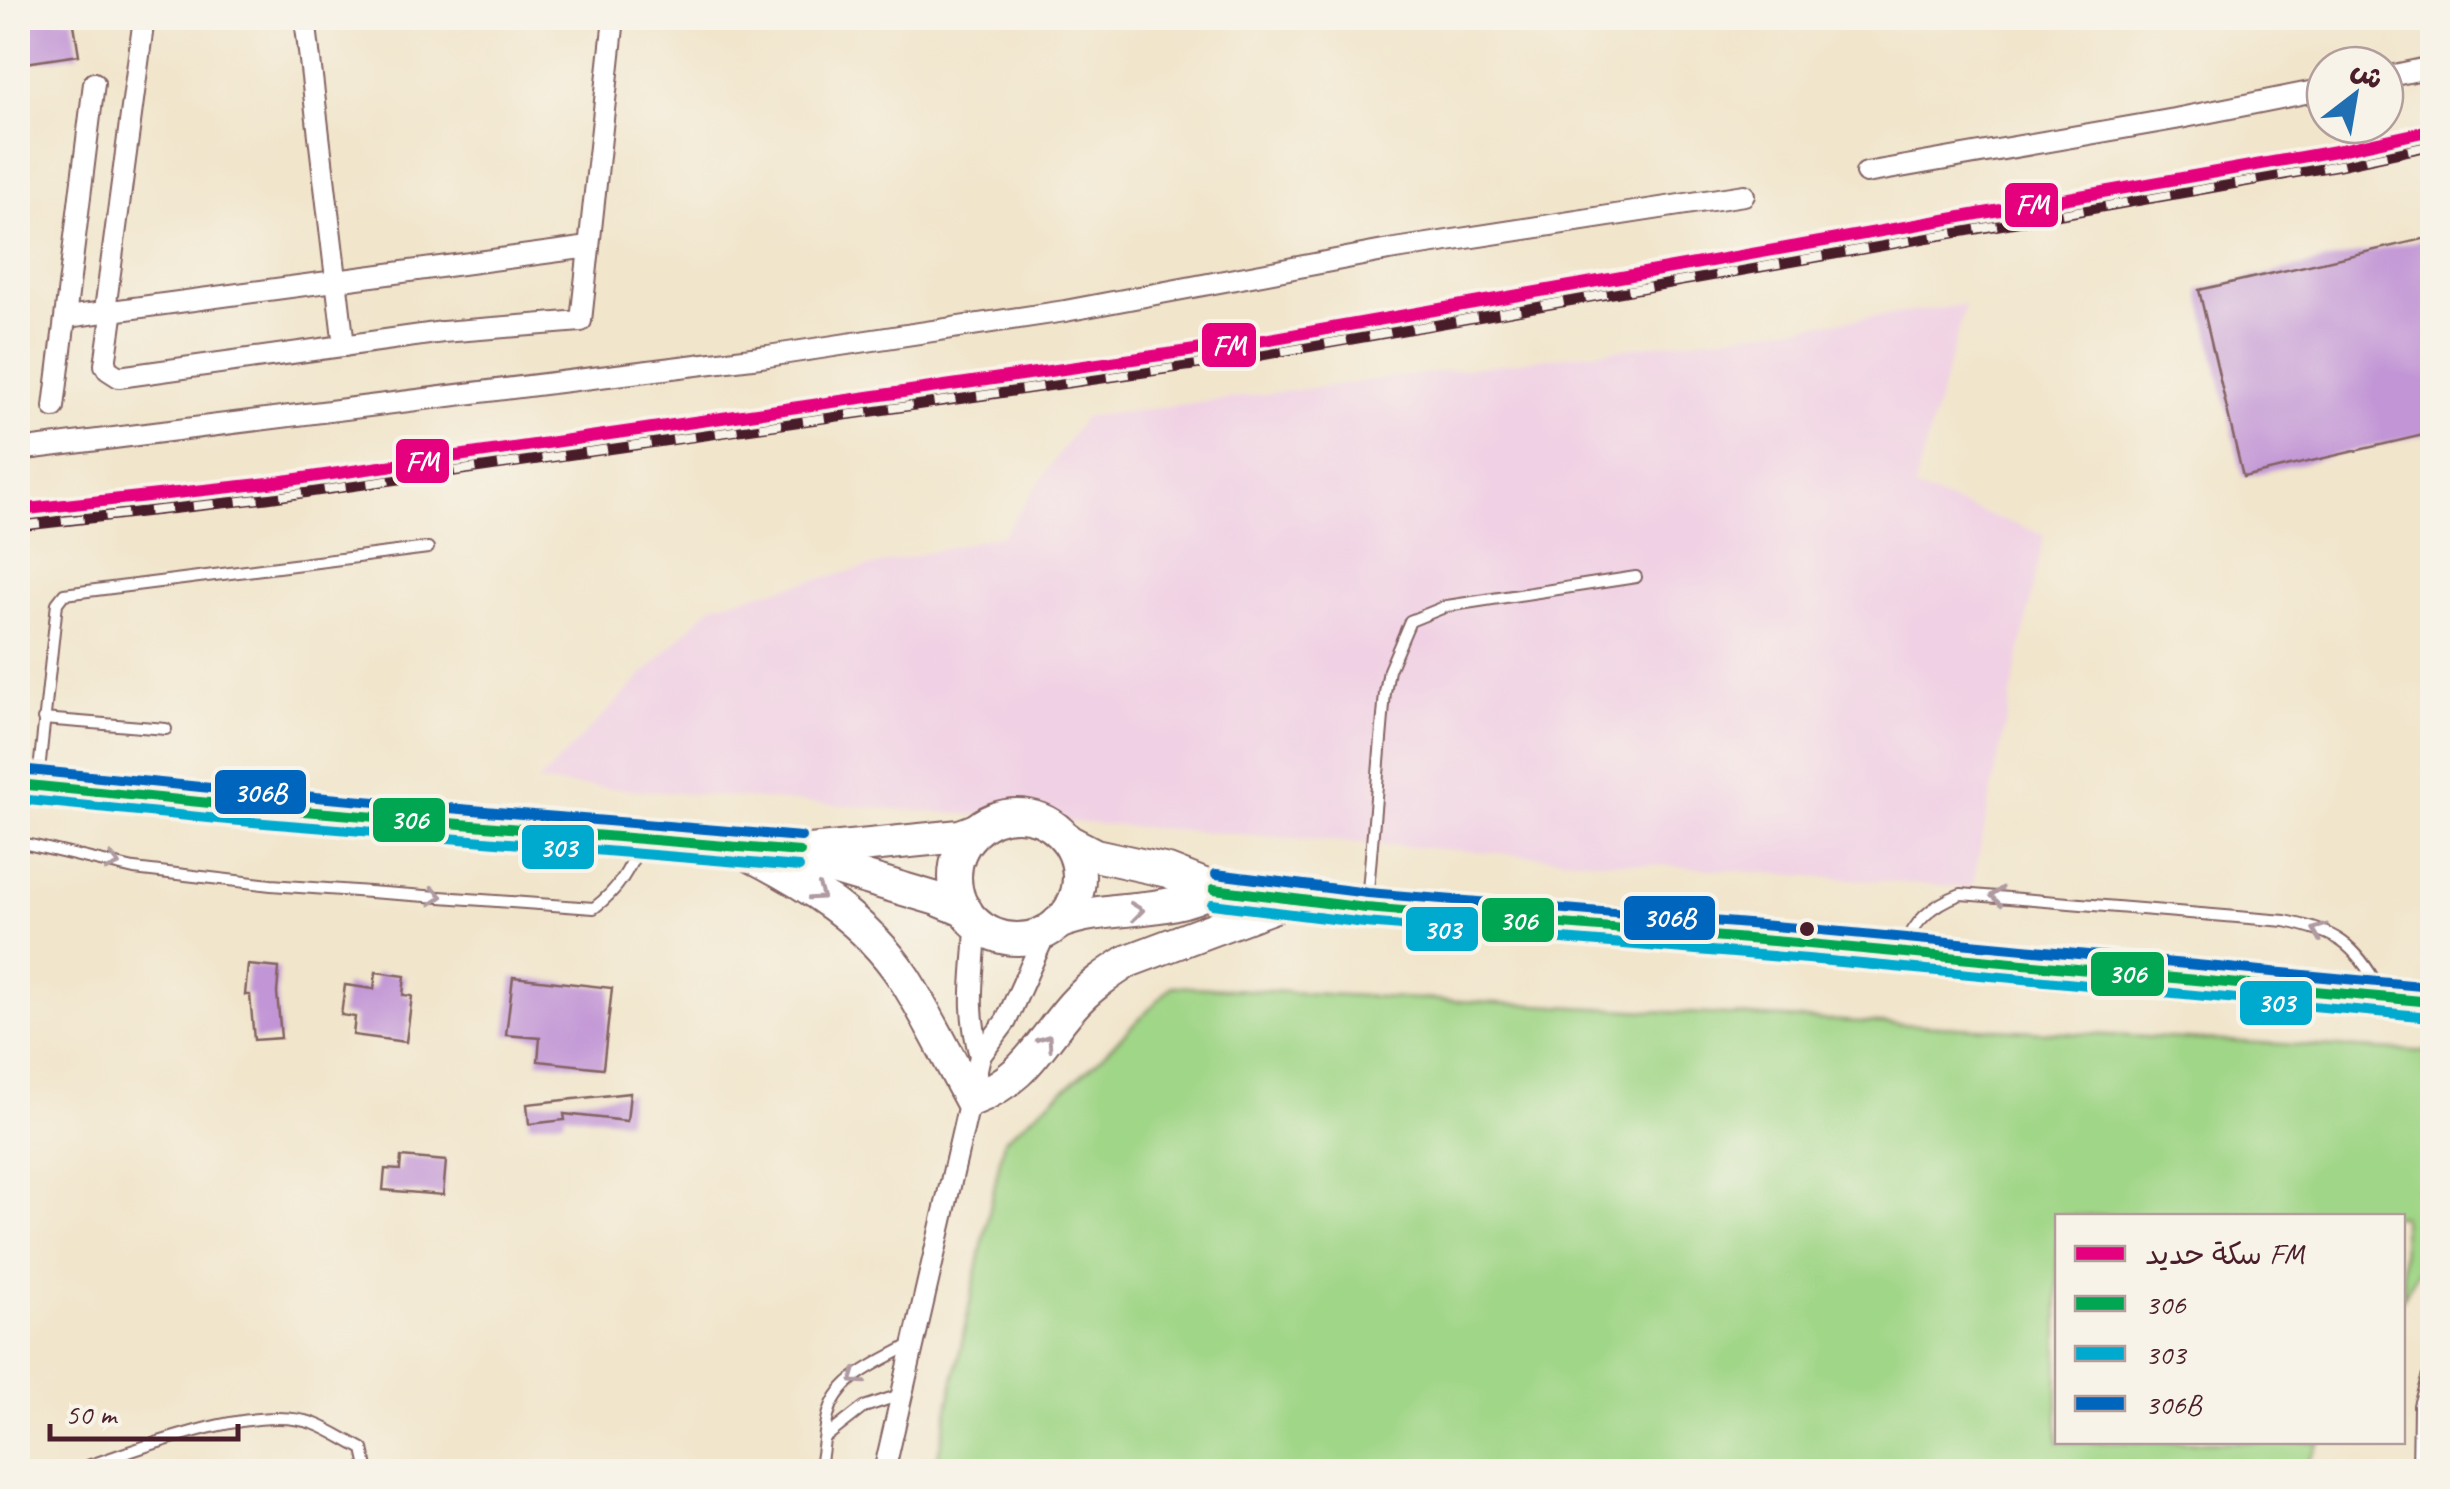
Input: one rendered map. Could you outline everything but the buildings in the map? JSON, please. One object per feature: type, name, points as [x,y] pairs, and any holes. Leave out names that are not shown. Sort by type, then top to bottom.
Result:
[{"type":"main road","points":[[28,784],[800,852],[960,836],[1002,816],[1032,816],[1046,822],[1068,842],[1095,855],[1168,870],[1214,889],[1366,908],[2432,1002]]},
{"type":"main road","points":[[971,917],[959,898],[955,869],[959,854],[976,830]]},
{"type":"main road","points":[[1052,927],[1075,899],[1079,884],[1075,855],[1068,842]]},
{"type":"main road","points":[[734,846],[798,880],[870,936],[904,978],[971,1100],[1001,1087],[1027,1066],[1076,1001],[1110,972],[1128,961],[1292,899]]},
{"type":"main road","points":[[800,852],[836,868],[937,899],[1002,937],[1032,937],[1088,914],[1165,908],[1214,889]]},
{"type":"street","points":[[144,18],[105,364],[119,377],[443,332],[581,320],[614,18]]},
{"type":"street","points":[[305,18],[344,346]]},
{"type":"street","points":[[2405,73],[2432,67]]},
{"type":"street","points":[[54,407],[94,83]]},
{"type":"street","points":[[1866,174],[2305,93]]},
{"type":"street","points":[[18,450],[768,356],[1065,311],[1388,250],[1744,195]]},
{"type":"street","points":[[67,318],[588,248]]},
{"type":"street","points":[[971,917],[971,1026],[980,1056]]},
{"type":"street","points":[[884,1472],[980,1056],[1006,1021],[1052,927]]},
{"type":"street","points":[[2423,1472],[2424,1406],[2432,1380]]},
{"type":"lane","points":[[28,784],[44,719],[57,603],[64,594],[428,548]]},
{"type":"lane","points":[[1366,908],[1385,693],[1389,670],[1410,621],[1447,606],[1636,577]]},
{"type":"lane","points":[[44,719],[166,728]]},
{"type":"lane","points":[[18,842],[134,869],[271,884],[594,908],[628,874],[643,838]]},
{"type":"lane","points":[[1902,953],[1914,926],[1924,915],[1961,894],[2285,921],[2345,943],[2361,955],[2385,998]]},
{"type":"lane","points":[[819,1472],[829,1412],[840,1390],[850,1380],[916,1342]]},
{"type":"lane","points":[[827,1436],[864,1406],[903,1394]]},
{"type":"lane","points":[[69,1472],[216,1425],[282,1417],[313,1423],[363,1449],[368,1472]]},
{"type":"shaded area","points":[[1965,305],[1914,488],[2044,535],[1972,888],[537,783],[712,605],[1004,534],[1084,417]]},
{"type":"green space","points":[[1172,986],[2432,1052],[2432,1246],[2405,1294],[2405,1214],[2055,1214],[2055,1444],[2319,1444],[2302,1471],[935,1471],[1004,1140],[1093,1065]]},
{"type":"railway","points":[[18,526],[267,498],[1256,356],[2339,165],[2432,145]]},
{"type":"rail line","name":"FM","points":[[18,510],[269,483],[1258,341],[2341,150],[2432,130]]},
{"type":"transit line","name":"306B","points":[[19,769],[801,837]]},
{"type":"transit line","name":"306","points":[[18,784],[800,852]]},
{"type":"transit line","name":"303","points":[[18,799],[799,867]]},
{"type":"transit line","name":"306B","points":[[1216,874],[1368,893],[1810,929],[2432,987]]},
{"type":"transit line","name":"306","points":[[1214,889],[1366,908],[1809,944],[2432,1002]]},
{"type":"transit line","name":"303","points":[[1212,904],[1365,923],[1808,959],[2431,1017]]}]
